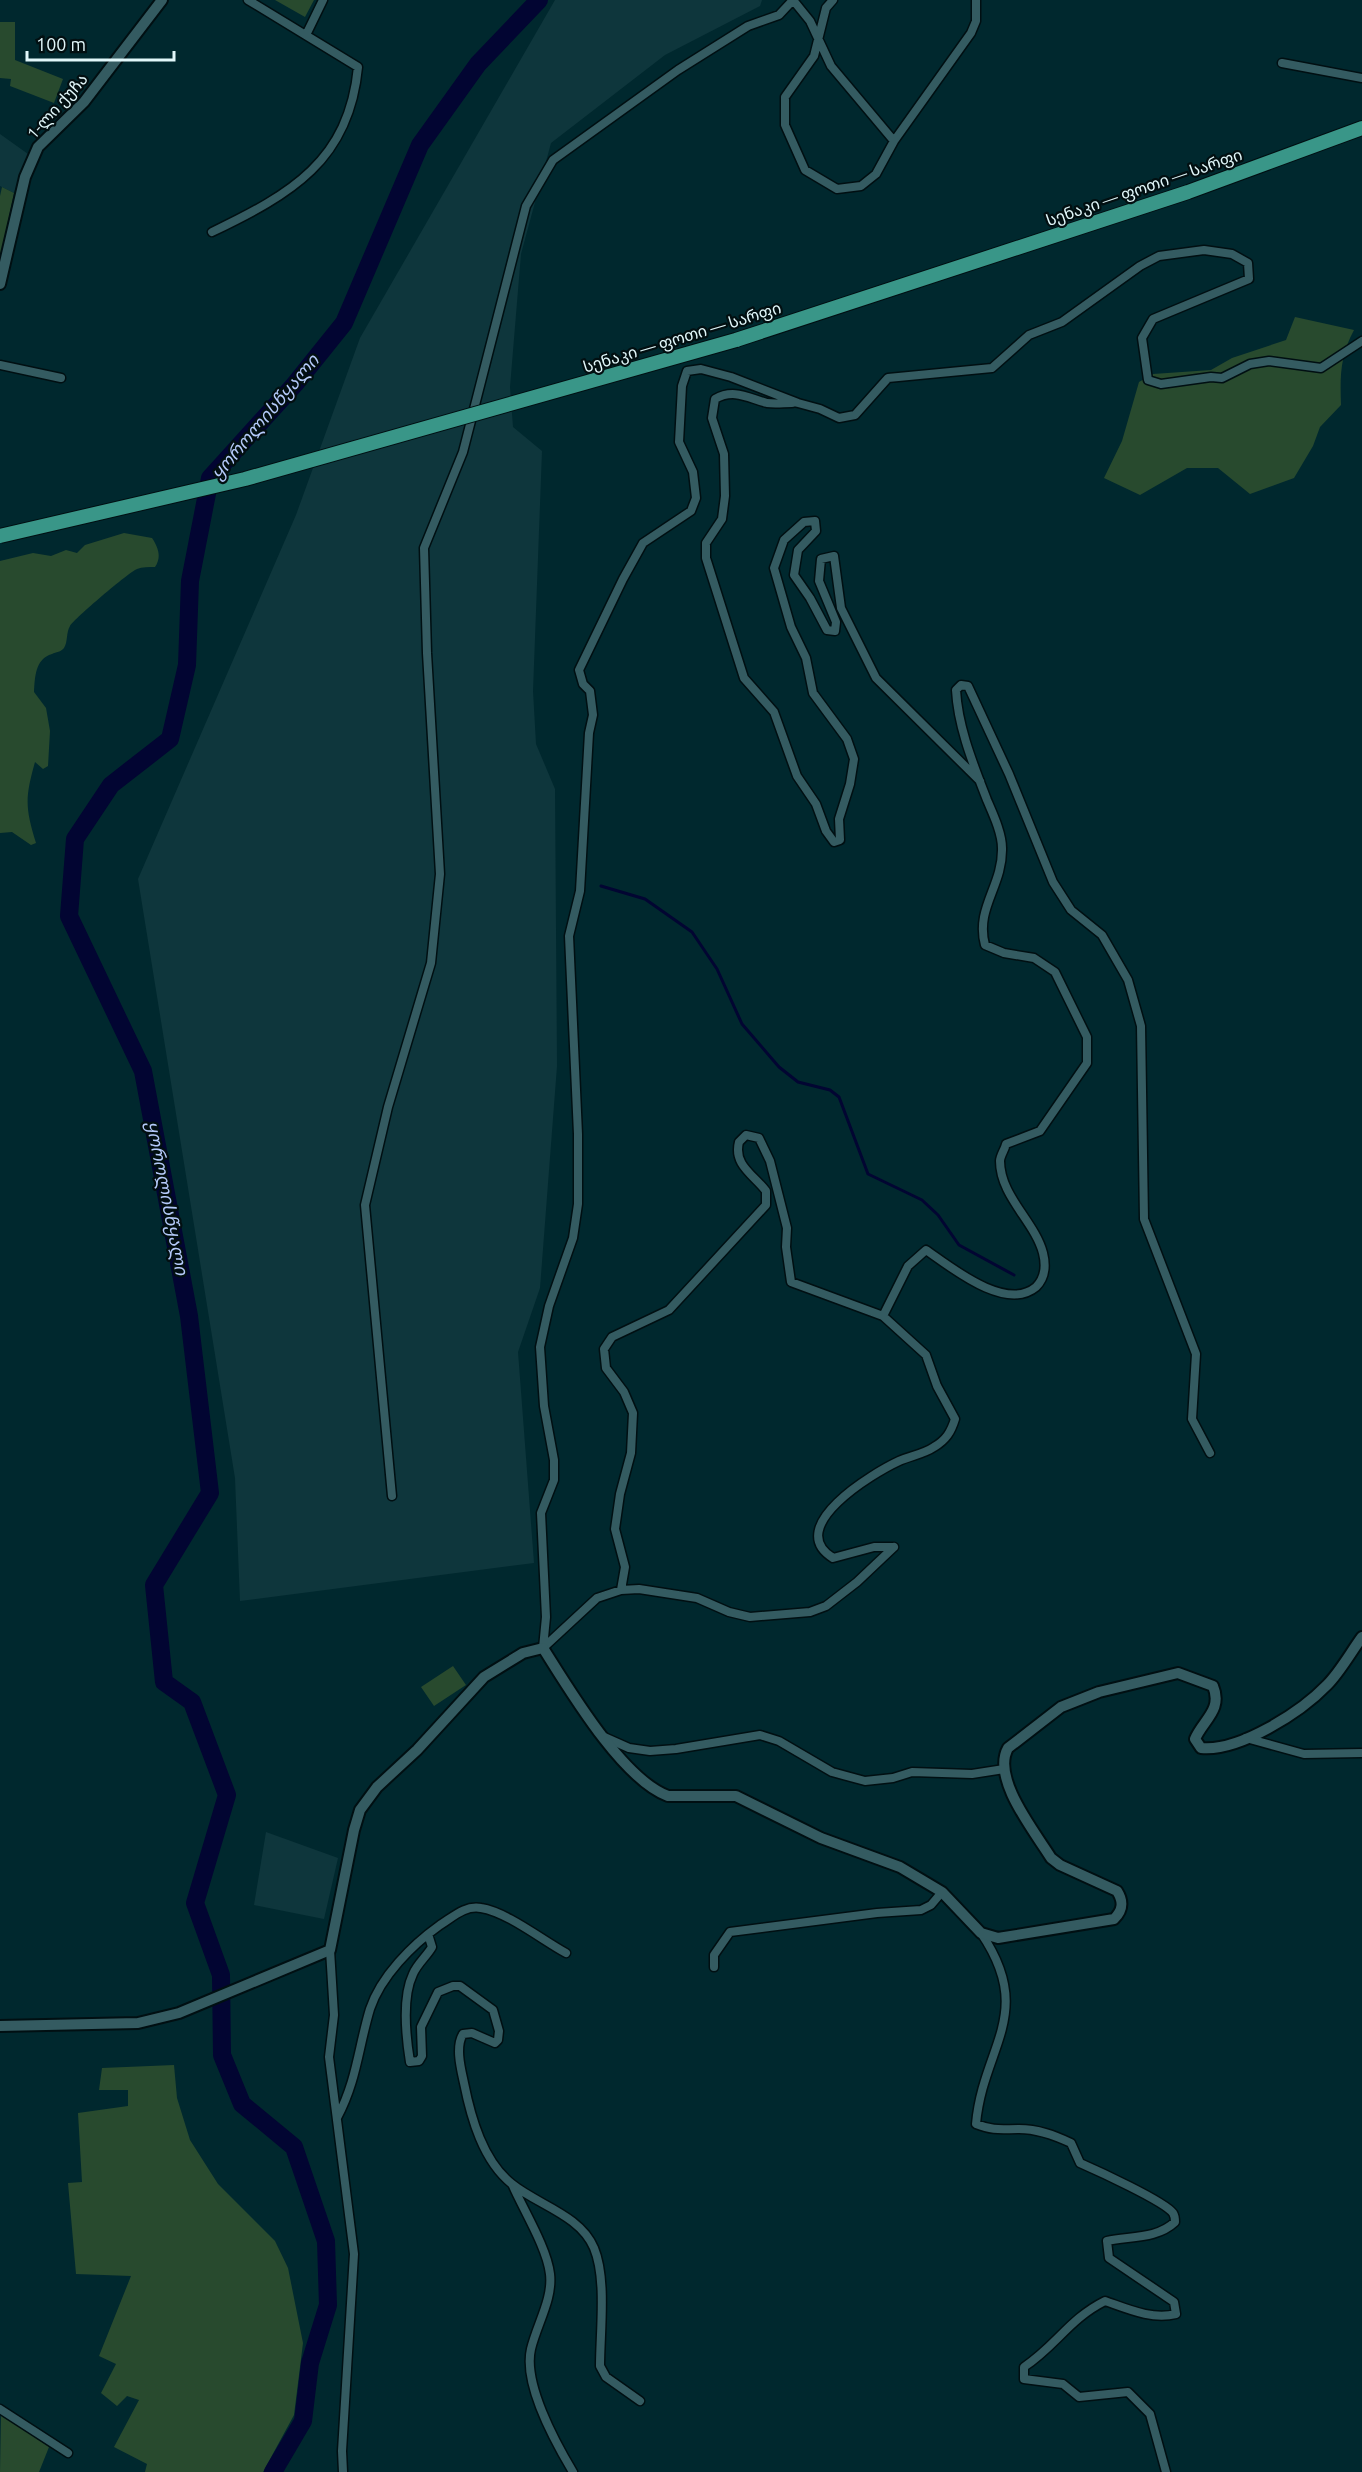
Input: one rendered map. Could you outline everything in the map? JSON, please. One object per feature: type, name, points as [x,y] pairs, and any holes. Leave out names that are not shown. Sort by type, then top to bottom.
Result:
[{"type":"highway","name":"სენაკი — ფოთი — სარფი","points":[[0,536],[245,479],[736,340],[1188,192],[1362,128]]},
{"type":"street","name":"1-ლი ქუჩა","points":[[0,284],[25,177],[38,147],[84,102],[162,0]]},
{"type":"street","points":[[212,232],[261,208],[316,168],[334,146],[347,123],[358,67],[248,0]]},
{"type":"street","points":[[306,35],[323,0]]},
{"type":"street","points":[[393,1496],[365,1205],[388,1107],[432,963],[440,874],[427,653],[424,548],[463,452],[526,206],[553,160],[678,70],[748,26],[779,15],[793,0],[810,21],[831,66],[894,141]]},
{"type":"street","points":[[833,0],[826,8],[814,56],[785,97],[785,125],[804,170],[837,189],[861,186],[876,174],[894,141],[971,33],[976,21],[975,0]]},
{"type":"street","points":[[1282,63],[1362,78]]},
{"type":"street","points":[[1167,2472],[1150,2414],[1128,2392],[1079,2397],[1063,2384],[1024,2379],[1024,2367],[1046,2353],[1070,2324],[1085,2311],[1105,2301],[1136,2312],[1166,2317],[1176,2314],[1174,2302],[1109,2258],[1106,2248],[1107,2241],[1153,2235],[1167,2230],[1175,2222],[1173,2213],[1156,2201],[1111,2176],[1080,2163],[1071,2142],[1048,2133],[1019,2129],[994,2131],[976,2124],[978,2104],[1006,2019],[1005,1989],[994,1952],[981,1933],[942,1892],[900,1866],[821,1838],[736,1796],[668,1796],[658,1792],[629,1766],[602,1736],[543,1648],[546,1617],[541,1513],[554,1480],[554,1460],[544,1406],[540,1347],[549,1306],[573,1239],[578,1204],[578,1134],[569,936],[580,891],[592,715],[590,691],[583,684],[579,670],[643,543],[691,511],[696,498],[693,472],[679,442],[682,386],[687,371],[701,369],[731,377],[840,418],[855,415],[888,378],[992,368],[1029,334],[1062,322],[1140,266],[1159,256],[1204,250],[1232,254],[1248,262],[1249,279],[1153,320],[1142,338],[1148,380],[1161,384],[1210,376],[1222,378],[1250,364],[1269,361],[1321,368],[1362,341]]},
{"type":"street","points":[[0,365],[61,378]]},
{"type":"street","points":[[798,403],[770,403],[736,393],[723,394],[715,399],[712,410],[712,418],[724,454],[725,496],[722,519],[706,543],[706,558],[744,678],[774,712],[797,776],[816,804],[828,835],[832,840],[840,840],[838,819],[850,784],[854,759],[847,739],[813,693],[806,658],[791,627],[774,568],[784,540],[804,522],[815,521],[816,531],[797,552],[794,575],[810,598],[827,630],[835,631],[837,625],[819,580],[819,574],[822,559],[834,556],[841,608],[876,678],[980,781]]},
{"type":"street","points":[[883,1316],[908,1266],[926,1250],[967,1278],[1012,1296],[1028,1293],[1040,1282],[1045,1271],[1043,1252],[1018,1207],[1000,1161],[1006,1144],[1041,1131],[1088,1063],[1087,1037],[1076,1010],[1055,972],[1034,958],[1004,953],[985,945],[981,929],[985,911],[999,877],[1003,847],[957,706],[956,690],[961,685],[968,686],[995,742],[1053,882],[1071,910],[1102,935],[1128,980],[1141,1026],[1144,1219],[1196,1354],[1192,1419],[1210,1453]]},
{"type":"street","points":[[343,2472],[342,2451],[354,2254],[330,2057],[334,2015],[330,1950],[360,1810],[376,1787],[417,1750],[484,1677],[523,1653],[543,1648],[597,1598],[621,1590],[639,1589],[697,1598],[729,1612],[750,1617],[789,1615],[826,1606],[894,1547],[874,1547],[833,1558],[826,1554],[820,1544],[818,1530],[826,1515],[864,1481],[899,1461],[932,1449],[949,1435],[956,1419],[937,1386],[926,1355],[883,1316],[791,1282],[786,1246],[787,1228],[770,1161],[759,1138],[746,1135],[739,1142],[738,1157],[742,1165],[766,1191],[766,1205],[669,1310],[612,1337],[604,1349],[606,1368],[624,1392],[633,1413],[631,1453],[620,1494],[615,1529],[625,1568],[621,1590]]},
{"type":"street","points":[[981,1933],[998,1938],[1012,1938],[1094,1924],[1114,1919],[1122,1907],[1122,1898],[1117,1891],[1060,1865],[1051,1858],[1007,1783],[1002,1757],[1008,1748],[1061,1707],[1099,1692],[1178,1672],[1213,1686],[1215,1692],[1213,1713],[1198,1732],[1197,1745],[1201,1748],[1220,1748],[1246,1738],[1293,1713],[1327,1685],[1362,1637]]},
{"type":"street","points":[[602,1736],[629,1748],[650,1751],[685,1748],[760,1735],[778,1741],[832,1772],[865,1781],[893,1779],[912,1772],[972,1774],[1004,1769]]},
{"type":"street","points":[[1246,1738],[1304,1754],[1362,1753]]},
{"type":"street","points":[[714,1967],[714,1955],[730,1932],[877,1913],[921,1910],[931,1905],[942,1892]]},
{"type":"street","points":[[336,2118],[351,2092],[371,2007],[388,1977],[428,1934],[465,1908],[479,1907],[494,1912],[566,1953]]},
{"type":"street","points":[[428,1934],[432,1947],[413,1974],[408,2003],[406,2037],[410,2062],[419,2061],[422,2056],[421,2027],[438,1992],[453,1986],[460,1986],[493,2010],[499,2031],[498,2040],[495,2043],[472,2032],[463,2034],[460,2063],[471,2118],[484,2145],[504,2176],[513,2185],[564,2216],[594,2246],[600,2267],[600,2366],[606,2377],[640,2401]]},
{"type":"street","points":[[0,2026],[138,2023],[179,2013],[330,1950]]},
{"type":"street","points":[[513,2185],[545,2254],[550,2273],[550,2288],[530,2351],[531,2376],[553,2438],[573,2472]]},
{"type":"street","points":[[0,2409],[68,2453]]},
{"type":"shaded area","points":[[555,0],[762,0],[760,6],[665,55],[551,143],[521,254],[510,387],[513,427],[542,451],[533,691],[536,744],[555,789],[557,1066],[540,1288],[518,1352],[534,1563],[240,1601],[235,1478],[138,879],[296,515],[360,338]]},
{"type":"shaded area","points":[[0,134],[28,154],[14,193],[0,186]]},
{"type":"shaded area","points":[[266,1832],[338,1858],[324,1919],[254,1905]]},
{"type":"green space","points":[[275,0],[314,0],[305,17]]},
{"type":"green space","points":[[0,22],[15,22],[15,60],[63,79],[54,103],[10,86],[11,79],[0,78]]},
{"type":"green space","points":[[2,187],[14,193],[0,259],[0,196]]},
{"type":"green space","points":[[1295,317],[1354,330],[1349,339],[1342,366],[1341,405],[1320,427],[1313,446],[1294,478],[1250,494],[1218,468],[1187,468],[1140,495],[1104,478],[1122,441],[1139,382],[1153,374],[1211,370],[1232,358],[1286,340]]},
{"type":"green space","points":[[124,533],[152,538],[158,552],[155,567],[137,569],[102,596],[70,626],[64,648],[46,656],[37,669],[34,692],[46,708],[50,731],[48,766],[43,769],[35,762],[29,785],[28,811],[36,843],[31,845],[12,832],[0,833],[0,561],[33,553],[51,556],[66,550],[77,553],[85,545]]},
{"type":"green space","points":[[453,1666],[466,1685],[434,1706],[421,1687]]},
{"type":"green space","points":[[174,2065],[177,2098],[190,2140],[218,2184],[275,2241],[288,2268],[303,2343],[294,2415],[263,2472],[145,2472],[147,2464],[114,2447],[139,2400],[127,2396],[117,2406],[101,2393],[116,2364],[99,2356],[131,2276],[76,2274],[68,2183],[82,2182],[78,2113],[128,2106],[128,2090],[99,2090],[102,2068]]},
{"type":"green space","points":[[1,2414],[49,2447],[39,2472],[0,2472]]},
{"type":"waterway","name":"ყოროლისწყალი","points":[[273,2472],[303,2421],[310,2363],[328,2305],[326,2241],[294,2147],[242,2104],[222,2055],[221,1975],[195,1903],[227,1795],[192,1702],[164,1682],[154,1585],[210,1493],[189,1316],[143,1071],[69,916],[75,839],[111,785],[170,739],[187,665],[190,581],[210,478],[295,384],[344,323],[420,145],[478,64],[539,0]]},
{"type":"waterway","points":[[601,886],[645,899],[692,932],[717,969],[742,1024],[779,1067],[798,1082],[830,1090],[839,1097],[868,1174],[922,1200],[938,1215],[959,1245],[1014,1275]]}]
